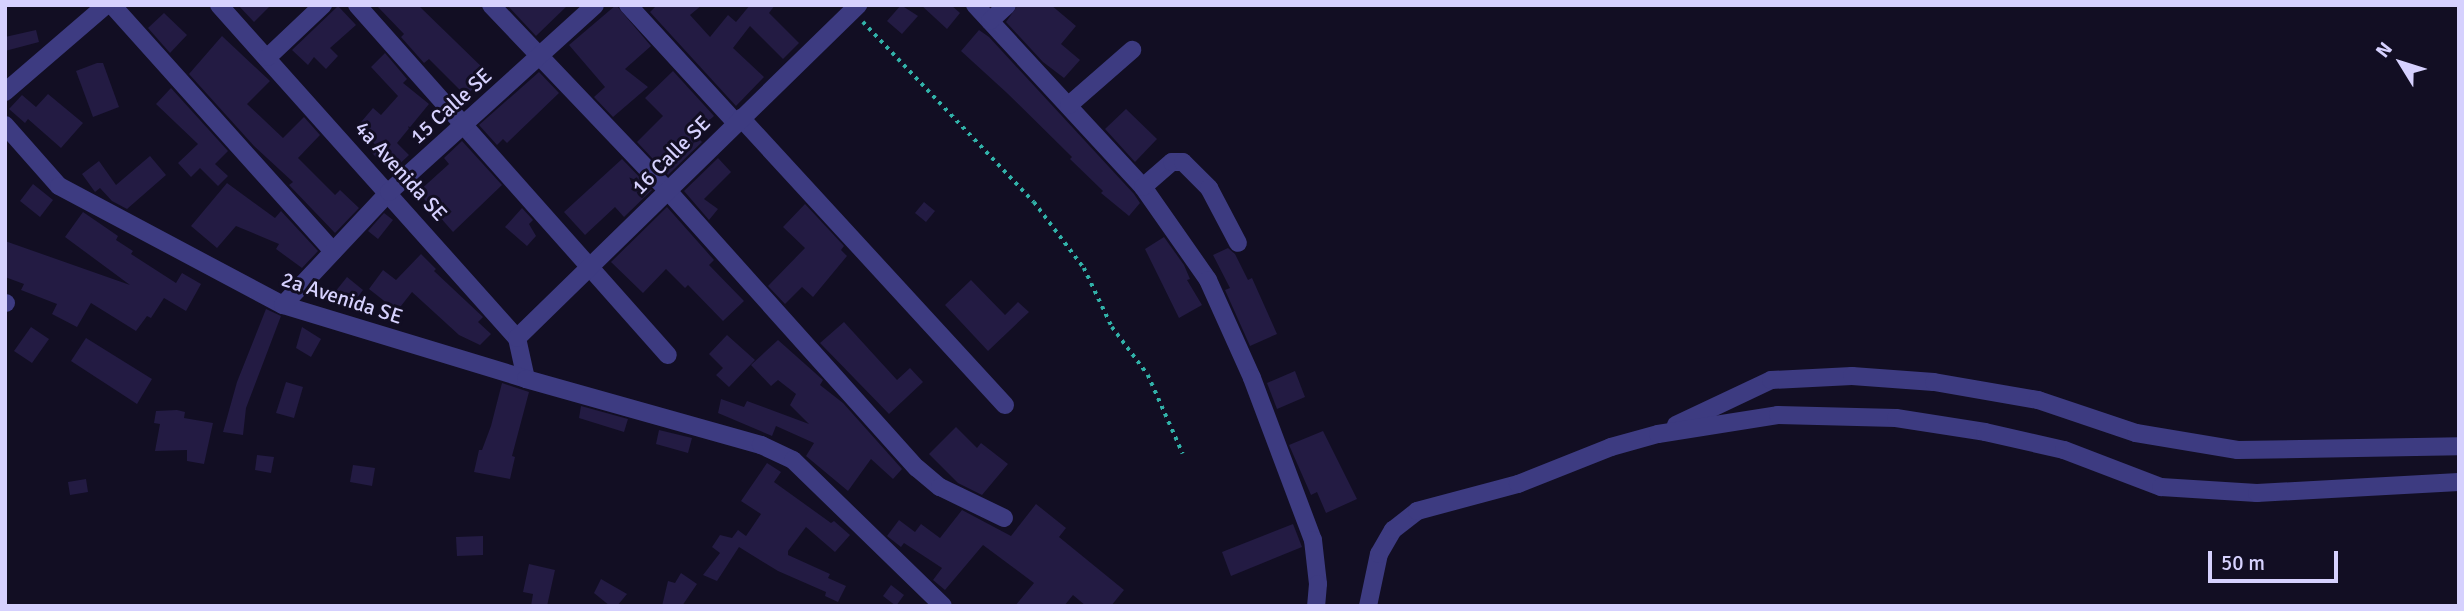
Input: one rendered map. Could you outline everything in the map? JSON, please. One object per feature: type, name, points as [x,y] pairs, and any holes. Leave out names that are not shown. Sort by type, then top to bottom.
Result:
[{"type":"street","points":[[5,92],[106,5]]},
{"type":"street","points":[[112,5],[333,251]]},
{"type":"street","name":"4a Avenida SE","points":[[219,5],[517,338],[526,379]]},
{"type":"street","points":[[268,57],[323,5]]},
{"type":"street","points":[[357,5],[668,355]]},
{"type":"street","points":[[491,5],[669,192],[917,468],[940,487],[1004,517]]},
{"type":"street","name":"15 Calle SE","points":[[283,305],[389,192],[595,5]]},
{"type":"street","points":[[628,5],[1005,405]]},
{"type":"street","points":[[975,5],[1143,187],[1208,280],[1252,378],[1313,540],[1318,584],[1316,606]]},
{"type":"street","points":[[990,20],[1007,5]]},
{"type":"street","name":"16 Calle SE","points":[[517,338],[855,8]]},
{"type":"street","points":[[1069,105],[1132,50]]},
{"type":"street","name":"2a Avenida SE","points":[[5,125],[59,186],[153,239],[283,305],[526,379],[761,444],[793,460],[943,606]]},
{"type":"street","points":[[1143,187],[1172,162],[1183,162],[1209,188],[1238,243]]},
{"type":"street","points":[[1658,434],[1771,380],[1852,376],[1934,382],[2038,400],[2136,433],[2238,450],[2459,446]]},
{"type":"street","points":[[1368,606],[1380,554],[1392,530],[1417,511],[1518,484],[1611,447],[1658,434],[1778,415],[1896,418],[1985,432],[2064,450],[2161,487],[2257,493],[2459,482]]},
{"type":"path","points":[[855,8],[1034,202],[1084,268],[1112,327],[1147,375],[1183,454]]},
{"type":"building","points":[[238,5],[271,5],[254,22]]},
{"type":"building","points":[[376,5],[418,5],[488,73],[466,96],[429,59],[424,63],[401,37],[404,34]]},
{"type":"building","points":[[507,5],[568,5],[536,36]]},
{"type":"building","points":[[616,5],[651,46],[625,69],[648,87],[613,117],[594,97],[605,87],[569,45]]},
{"type":"building","points":[[657,5],[702,5],[690,15],[710,37],[728,15],[736,22],[750,5],[775,5],[769,13],[799,43],[783,59],[750,26],[733,48],[764,77],[736,106],[650,12]]},
{"type":"building","points":[[901,5],[918,16],[902,34],[887,21]]},
{"type":"building","points":[[921,5],[951,5],[960,13],[947,29]]},
{"type":"building","points":[[1018,5],[1051,5],[1076,26],[1061,44],[1080,60],[1064,78],[1043,62],[1006,22]]},
{"type":"building","points":[[338,6],[356,25],[330,48],[338,56],[326,69],[314,57],[308,65],[292,50]]},
{"type":"building","points":[[164,13],[187,35],[170,53],[148,28]]},
{"type":"building","points":[[36,30],[39,42],[5,51],[5,37]]},
{"type":"building","points":[[979,30],[989,37],[1134,194],[1140,203],[1129,216],[1101,193],[1103,191],[1070,159],[1072,157],[961,51]]},
{"type":"building","points":[[222,36],[270,81],[247,104],[283,138],[304,117],[320,135],[298,158],[335,195],[340,190],[359,208],[335,233],[289,185],[293,182],[254,146],[189,74]]},
{"type":"building","points":[[385,53],[407,79],[403,83],[429,104],[397,143],[409,155],[391,172],[371,152],[377,146],[356,128],[373,108],[381,115],[398,96],[371,67]]},
{"type":"building","points":[[103,63],[119,107],[93,117],[76,71]]},
{"type":"building","points":[[673,71],[714,116],[694,134],[702,142],[668,175],[637,142],[663,116],[645,98]]},
{"type":"building","points":[[539,72],[559,93],[507,143],[503,139],[497,145],[479,125]]},
{"type":"building","points":[[171,88],[228,151],[215,164],[228,176],[218,186],[200,168],[191,177],[178,163],[198,144],[156,104]]},
{"type":"building","points":[[48,94],[83,123],[61,148],[28,119],[25,123],[9,109],[22,95],[36,107]]},
{"type":"building","points":[[1126,109],[1157,139],[1135,162],[1105,129]]},
{"type":"building","points":[[462,141],[502,185],[453,232],[418,192],[449,164],[444,158]]},
{"type":"building","points":[[150,156],[166,175],[127,209],[112,201],[100,188],[95,192],[82,174],[99,161],[116,185]]},
{"type":"building","points":[[718,158],[731,172],[704,199],[718,209],[709,220],[684,191]]},
{"type":"building","points":[[622,159],[652,190],[624,217],[615,207],[585,235],[564,212]]},
{"type":"building","points":[[227,183],[275,218],[281,211],[318,251],[302,268],[276,249],[279,244],[236,226],[217,248],[191,226]]},
{"type":"building","points":[[33,184],[53,200],[40,217],[20,201]]},
{"type":"building","points":[[924,202],[935,211],[926,222],[915,213]]},
{"type":"building","points":[[805,204],[844,246],[841,250],[847,256],[813,297],[802,287],[785,304],[768,286],[805,248],[783,227]]},
{"type":"building","points":[[667,207],[714,260],[709,265],[744,301],[723,321],[688,285],[685,288],[666,269],[643,293],[611,262]]},
{"type":"building","points":[[522,208],[533,220],[529,224],[536,236],[527,246],[505,227]]},
{"type":"building","points":[[83,212],[118,236],[116,240],[133,251],[131,254],[176,283],[182,273],[201,284],[186,311],[164,298],[151,318],[147,316],[136,331],[91,303],[77,327],[52,314],[57,304],[21,290],[24,284],[5,277],[5,241],[130,285],[65,237]]},
{"type":"building","points":[[384,213],[393,220],[378,239],[368,231]]},
{"type":"building","points":[[1164,237],[1184,265],[1190,279],[1187,280],[1202,305],[1179,318],[1145,249]]},
{"type":"building","points":[[1228,248],[1235,254],[1248,280],[1252,278],[1277,334],[1250,346],[1225,290],[1230,288],[1213,255]]},
{"type":"building","points":[[421,254],[436,269],[434,271],[483,317],[478,322],[491,334],[480,345],[459,335],[412,292],[397,311],[369,289],[383,270],[396,280]]},
{"type":"building","points":[[347,277],[363,290],[348,310],[331,297]]},
{"type":"building","points":[[971,280],[1005,315],[1018,302],[1029,312],[988,351],[945,305]]},
{"type":"building","points":[[266,309],[281,316],[246,408],[243,435],[223,432],[237,382]]},
{"type":"building","points":[[844,322],[897,380],[910,368],[923,382],[889,414],[820,343]]},
{"type":"building","points":[[31,327],[49,339],[32,363],[14,351]]},
{"type":"building","points":[[302,327],[321,339],[311,357],[296,348]]},
{"type":"building","points":[[727,335],[755,360],[729,387],[716,375],[723,368],[709,354]]},
{"type":"building","points":[[86,338],[152,379],[137,404],[71,361]]},
{"type":"building","points":[[778,340],[823,380],[820,385],[843,403],[902,469],[893,479],[871,459],[848,491],[806,456],[814,443],[776,426],[772,436],[718,413],[721,399],[744,407],[747,401],[809,424],[790,405],[796,394],[778,380],[771,386],[751,365]]},
{"type":"building","points":[[1295,371],[1305,397],[1277,409],[1267,383]]},
{"type":"building","points":[[286,382],[303,387],[294,418],[276,413]]},
{"type":"building","points":[[502,383],[529,392],[512,456],[515,457],[510,479],[474,472],[479,450],[482,450],[491,426]]},
{"type":"building","points":[[581,406],[628,419],[624,432],[579,418]]},
{"type":"building","points":[[156,411],[185,412],[184,418],[213,423],[204,464],[187,461],[187,450],[155,451],[160,424],[154,423]]},
{"type":"building","points":[[956,427],[977,448],[981,443],[1008,464],[982,495],[958,483],[929,454]]},
{"type":"building","points":[[659,430],[692,438],[688,453],[656,444]]},
{"type":"building","points":[[1323,431],[1357,499],[1326,513],[1317,492],[1311,495],[1289,445]]},
{"type":"building","points":[[257,455],[274,457],[271,473],[255,470]]},
{"type":"building","points":[[767,463],[781,472],[774,482],[831,523],[834,521],[850,535],[835,552],[806,527],[788,551],[788,555],[830,574],[828,578],[846,586],[838,602],[825,596],[826,592],[778,571],[739,547],[717,581],[703,575],[720,553],[712,547],[720,535],[732,538],[738,530],[746,536],[761,514],[741,501]]},
{"type":"building","points":[[353,465],[375,468],[372,486],[350,482]]},
{"type":"building","points":[[86,479],[88,492],[70,495],[68,482]]},
{"type":"building","points":[[1036,504],[1066,528],[1059,537],[1124,590],[1111,606],[1086,606],[1073,595],[1064,606],[1015,606],[1034,583],[983,545],[945,590],[933,580],[942,568],[904,543],[901,547],[887,536],[899,520],[915,532],[921,524],[940,538],[962,510],[1011,536]]},
{"type":"building","points":[[1293,524],[1302,547],[1231,576],[1222,552]]},
{"type":"building","points":[[483,536],[483,555],[457,556],[456,537]]},
{"type":"building","points":[[529,564],[555,570],[547,606],[531,606],[533,594],[523,592]]},
{"type":"building","points":[[681,573],[697,584],[682,606],[662,606],[668,581],[675,583]]},
{"type":"building","points":[[601,579],[627,594],[617,606],[610,606],[594,593]]},
{"type":"building","points":[[891,585],[904,595],[896,606],[883,596]]}]
